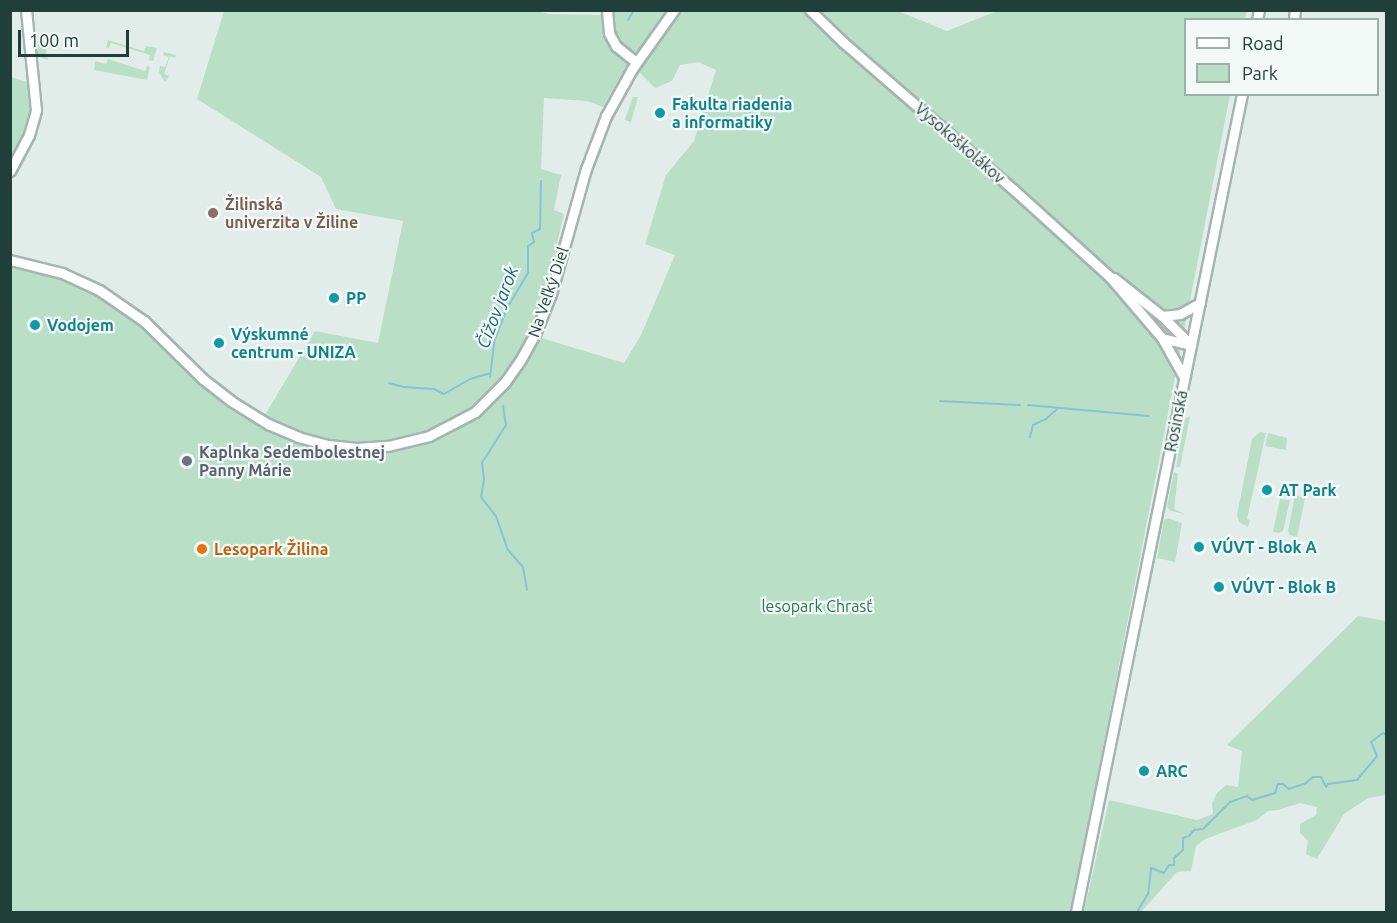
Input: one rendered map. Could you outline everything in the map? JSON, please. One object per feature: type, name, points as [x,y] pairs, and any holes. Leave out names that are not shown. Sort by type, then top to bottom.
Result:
[{"type":"street","points":[[10,171],[29,135],[36,110],[26,10]]},
{"type":"street","points":[[607,10],[609,33],[616,46],[636,62]]},
{"type":"street","name":"Na Veľký Diel","points":[[10,260],[62,273],[99,290],[144,321],[203,379],[254,416],[280,430],[309,441],[343,447],[388,446],[418,440],[443,430],[475,412],[505,382],[536,334],[551,294],[599,132],[636,62],[674,10]]},
{"type":"street","name":"Vysokoškolákov","points":[[810,10],[843,42],[1014,190],[1110,277],[1162,316],[1191,345]]},
{"type":"street","name":"Rosinská","points":[[1076,912],[1242,96]]},
{"type":"street","name":"Vysokoškolákov","points":[[1110,277],[1162,338],[1178,363],[1184,380]]},
{"type":"street","points":[[1162,316],[1180,314],[1200,303]]},
{"type":"street","points":[[1162,338],[1191,345]]},
{"type":"green space","name":"lesopark Chrasť","points":[[533,10],[549,14],[600,15],[601,11],[666,11],[626,66],[603,107],[587,101],[544,98],[541,169],[561,175],[554,210],[564,214],[535,336],[624,363],[641,335],[675,255],[645,244],[666,175],[694,141],[716,70],[698,62],[680,65],[672,81],[655,88],[639,72],[682,11],[898,11],[947,31],[997,11],[1247,11],[1245,18],[1184,18],[1184,96],[1230,96],[1071,912],[11,912],[11,266],[48,274],[92,290],[146,329],[191,375],[262,420],[315,331],[378,343],[403,221],[336,209],[321,177],[197,99],[224,11]]},
{"type":"green space","points":[[43,36],[48,60],[39,57],[35,49],[33,37]]},
{"type":"green space","points":[[108,40],[144,51],[146,46],[157,48],[153,61],[149,60],[150,55],[111,43],[109,48],[106,47]]},
{"type":"green space","points":[[164,52],[176,55],[175,58],[170,56],[164,74],[169,76],[165,82],[159,72],[160,66],[165,67],[169,57],[163,55]]},
{"type":"green space","points":[[108,59],[145,71],[147,66],[150,67],[147,80],[94,70],[95,61],[106,64]]},
{"type":"green space","points":[[11,77],[30,83],[35,111],[11,162]]},
{"type":"green space","points":[[633,97],[638,97],[631,122],[625,120]]},
{"type":"green space","points":[[1215,262],[1187,402],[1185,405],[1212,267]]},
{"type":"green space","points":[[1190,417],[1180,467],[1176,467],[1185,418]]},
{"type":"green space","points":[[1183,418],[1166,503],[1165,505],[1180,422]]},
{"type":"green space","points":[[1260,432],[1266,433],[1247,519],[1250,520],[1248,527],[1239,522],[1237,515],[1252,439]]},
{"type":"green space","points":[[1268,433],[1287,438],[1286,450],[1265,446]]},
{"type":"green space","points":[[1174,472],[1178,474],[1174,509],[1185,514],[1171,511],[1167,507]]},
{"type":"green space","points":[[1295,495],[1305,498],[1297,537],[1290,535],[1288,531]]},
{"type":"green space","points":[[1280,499],[1290,500],[1283,531],[1279,533],[1273,532]]},
{"type":"green space","points":[[1168,518],[1182,523],[1175,562],[1157,558],[1164,520]]},
{"type":"green space","points":[[1163,521],[1123,715],[1123,704],[1159,525]]},
{"type":"green space","points":[[1358,616],[1386,621],[1386,795],[1368,798],[1344,814],[1317,859],[1306,854],[1308,841],[1300,833],[1300,824],[1316,815],[1317,807],[1300,803],[1268,811],[1257,820],[1205,839],[1196,846],[1191,871],[1177,872],[1141,912],[1084,912],[1109,800],[1197,820],[1213,814],[1212,803],[1217,793],[1226,785],[1238,787],[1242,751],[1227,745]]},
{"type":"waterway","points":[[614,11],[621,10]]},
{"type":"waterway","name":"Čížov jarok","points":[[628,20],[634,10]]},
{"type":"waterway","name":"Čížov jarok","points":[[490,377],[494,342],[507,308],[528,273],[528,246],[534,242],[532,233],[540,229],[541,181]]},
{"type":"waterway","points":[[389,383],[404,387],[434,389],[444,394],[470,379],[488,374]]},
{"type":"waterway","points":[[940,401],[1020,405]]},
{"type":"waterway","points":[[1028,405],[1148,416]]},
{"type":"waterway","name":"Čížov jarok","points":[[503,406],[506,425],[482,463],[484,479],[481,497],[496,516],[508,550],[523,567],[527,590]]},
{"type":"waterway","points":[[1030,437],[1033,425],[1046,419],[1057,409]]},
{"type":"waterway","points":[[1137,912],[1148,894],[1151,868],[1164,873],[1169,865],[1174,865],[1174,858],[1183,850],[1183,838],[1189,836],[1194,830],[1203,829],[1230,802],[1247,796],[1252,800],[1275,793],[1278,784],[1283,784],[1289,789],[1306,783],[1313,777],[1321,777],[1326,787],[1328,784],[1357,780],[1377,756],[1371,742],[1383,733],[1386,735]]},
{"type":"place","name":"Fakulta riadenia a informatiky","points":[[660,113]]},
{"type":"place","name":"Žilinská univerzita v Žiline","points":[[213,213]]},
{"type":"place","name":"PP","points":[[334,298]]},
{"type":"place","name":"Vodojem","points":[[35,325]]},
{"type":"place","name":"Výskumné centrum - UNIZA","points":[[219,343]]},
{"type":"place","name":"Kaplnka Sedembolestnej Panny Márie","points":[[187,461]]},
{"type":"place","name":"AT Park","points":[[1267,490]]},
{"type":"place","name":"VÚVT - Blok A","points":[[1199,547]]},
{"type":"place","name":"Lesopark Žilina","points":[[202,549]]},
{"type":"place","name":"VÚVT - Blok B","points":[[1219,587]]},
{"type":"place","name":"ARC","points":[[1144,771]]}]
